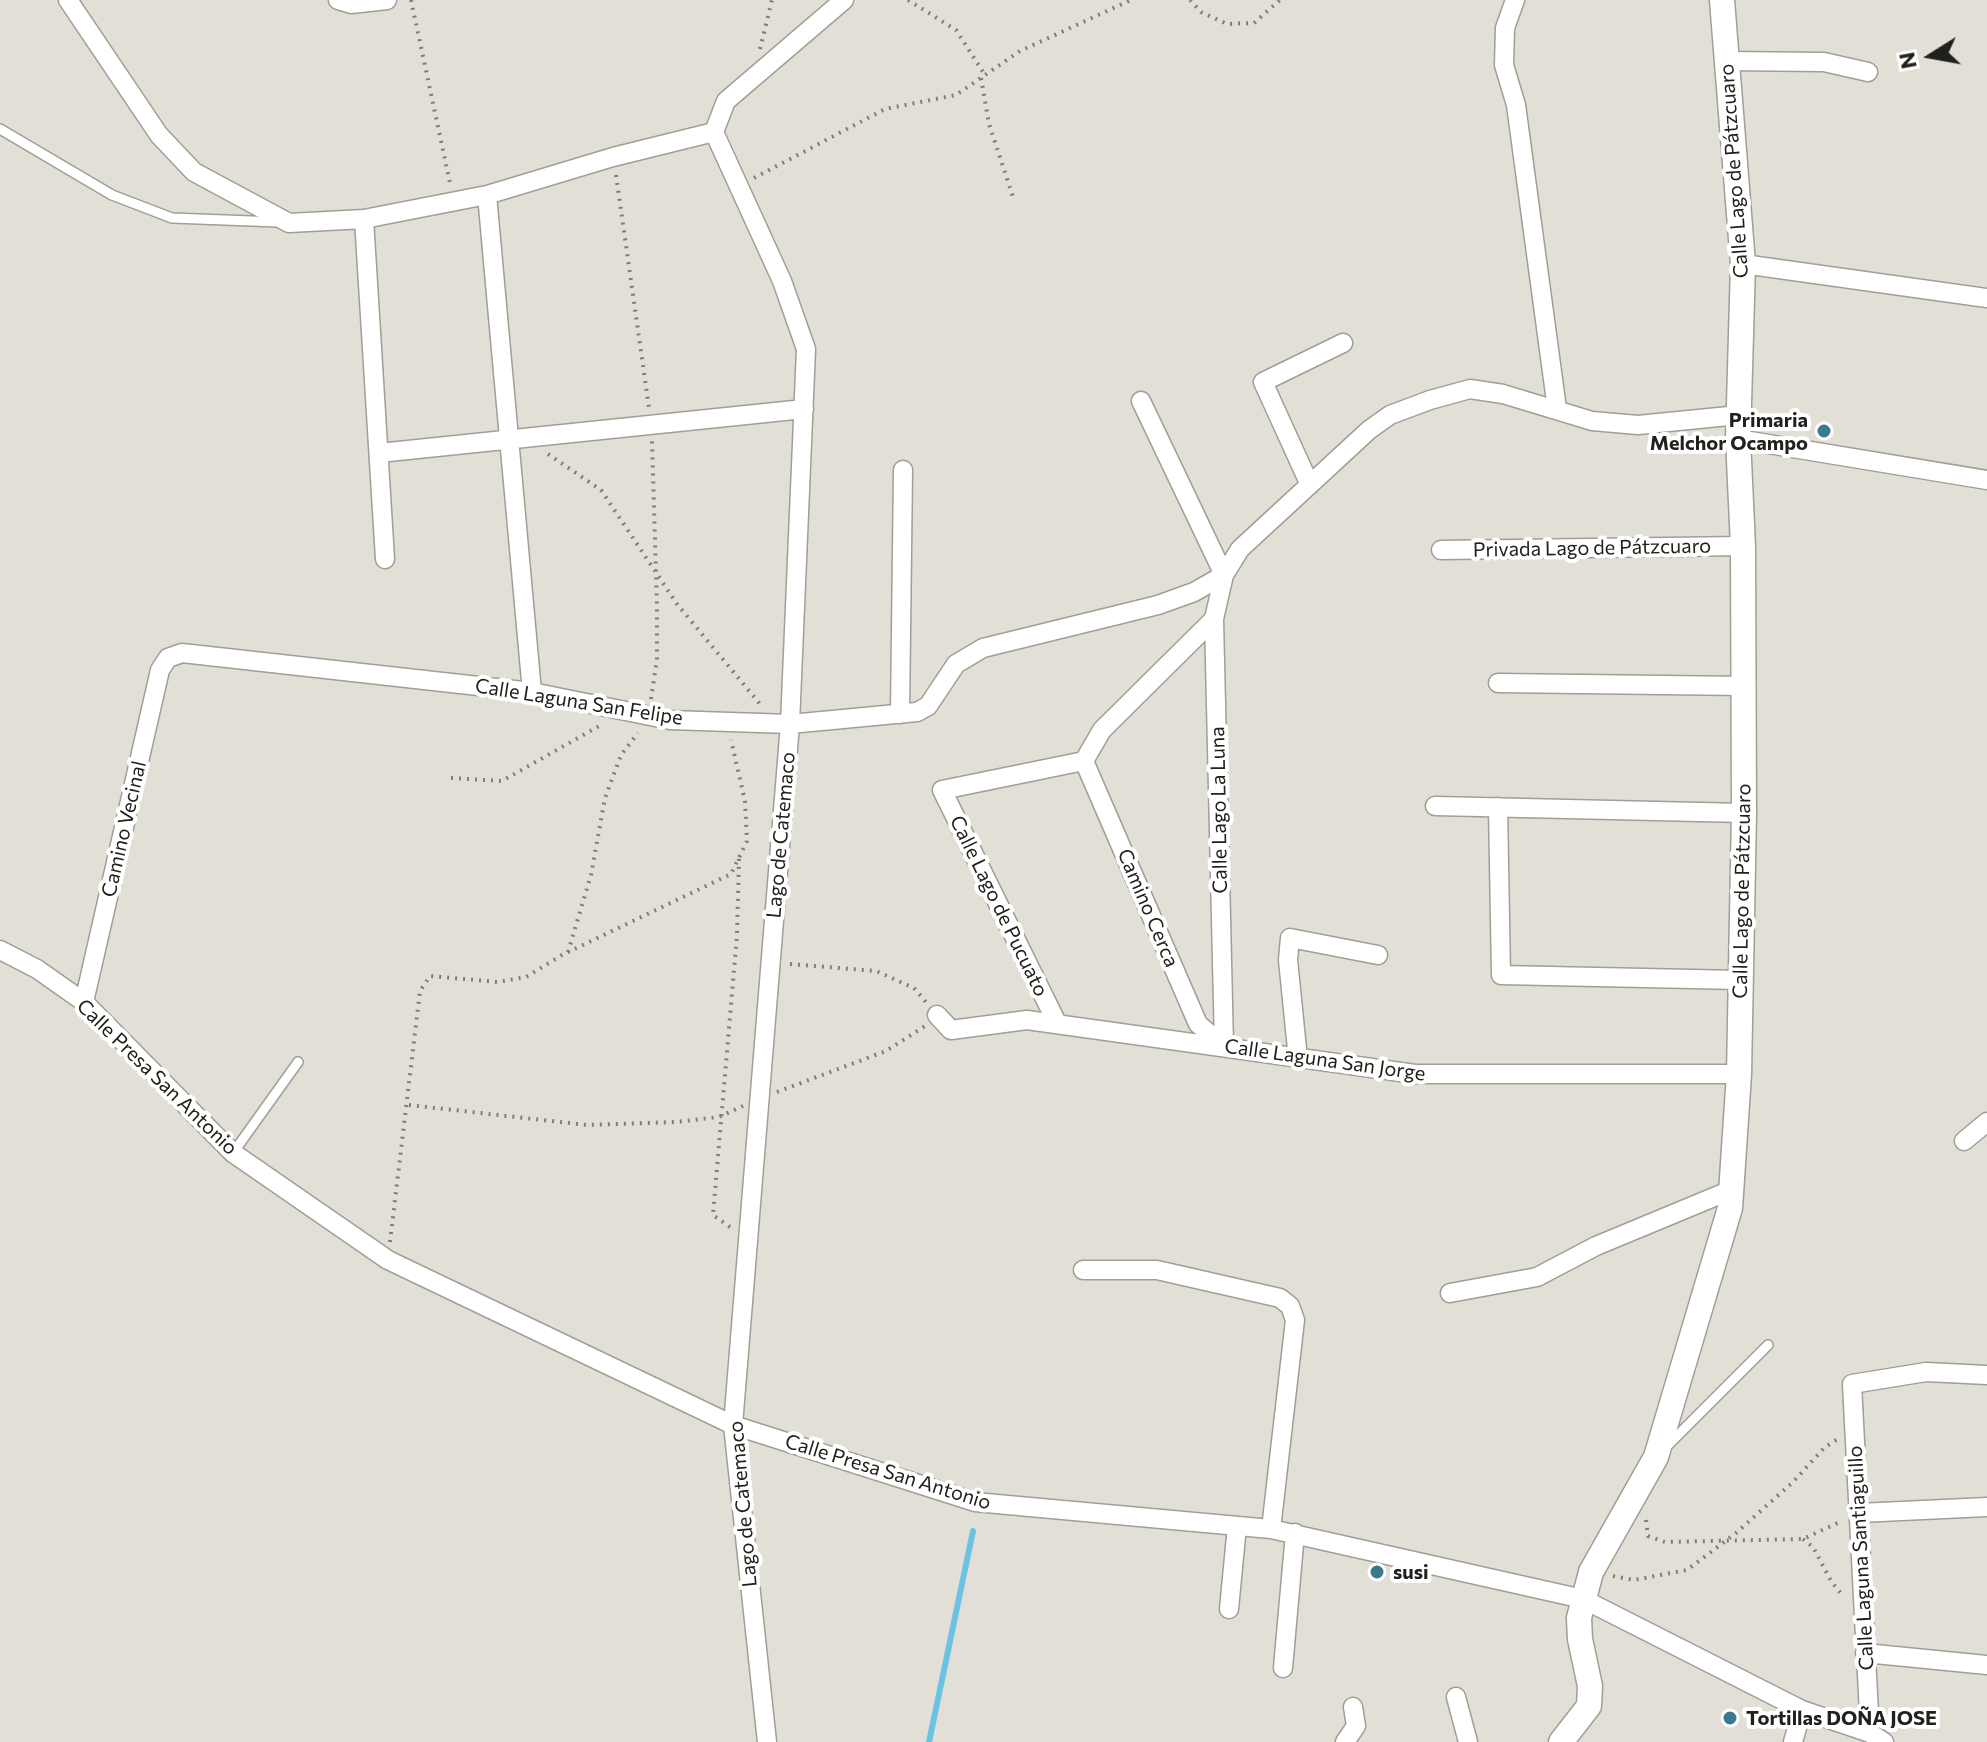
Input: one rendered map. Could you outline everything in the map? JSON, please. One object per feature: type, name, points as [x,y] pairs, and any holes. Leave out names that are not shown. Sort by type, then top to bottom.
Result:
[{"type":"street","points":[[68,0],[159,135],[194,172],[289,223],[364,219],[487,195],[613,157],[714,132],[726,101],[844,0]]},
{"type":"street","points":[[338,0],[351,4],[387,0]]},
{"type":"street","points":[[1515,0],[1505,28],[1504,65],[1516,105],[1557,409]]},
{"type":"street","name":"Calle Lago de Pátzcuaro","points":[[1561,1742],[1589,1706],[1590,1686],[1580,1639],[1583,1599],[1591,1572],[1651,1466],[1730,1208],[1739,1074],[1744,813],[1743,546],[1738,427],[1743,264],[1722,0]]},
{"type":"street","points":[[1725,61],[1824,62],[1868,72]]},
{"type":"street","name":"Lago de Catemaco","points":[[714,132],[782,281],[806,349],[770,963],[733,1425],[767,1742]]},
{"type":"street","points":[[487,195],[518,437],[532,692]]},
{"type":"street","points":[[364,219],[385,559]]},
{"type":"street","points":[[1743,264],[1987,298]]},
{"type":"street","points":[[1309,483],[1263,382],[1343,343]]},
{"type":"street","name":"Calle Laguna San Felipe","points":[[168,658],[182,653],[532,692],[670,720],[784,724],[900,714],[928,706],[956,664],[983,648],[1158,605],[1194,592],[1224,575],[1240,549],[1309,483],[1390,415],[1470,389],[1503,394],[1592,421],[1738,427],[1987,480]]},
{"type":"street","points":[[1141,401],[1224,575]]},
{"type":"street","points":[[379,453],[804,409]]},
{"type":"street","points":[[900,714],[903,470]]},
{"type":"street","name":"Privada Lago de Pátzcuaro","points":[[1441,550],[1743,546]]},
{"type":"street","name":"Calle Lago La Luna","points":[[1224,575],[1214,619],[1224,1046]]},
{"type":"street","points":[[1084,761],[1102,730],[1214,619]]},
{"type":"street","name":"Camino Vecinal","points":[[84,1002],[160,670],[168,658]]},
{"type":"street","points":[[1498,683],[1745,686]]},
{"type":"street","name":"Calle Lago de Pucuato","points":[[1057,1023],[942,790],[1084,761]]},
{"type":"street","name":"Camino Cerca","points":[[1084,761],[1198,1024],[1224,1046]]},
{"type":"street","points":[[1435,806],[1744,813]]},
{"type":"street","points":[[1498,807],[1501,975],[1740,980]]},
{"type":"street","points":[[1298,1059],[1288,960],[1290,938],[1378,955]]},
{"type":"street","name":"Calle Presa San Antonio","points":[[0,950],[37,969],[84,1002],[233,1153],[388,1260],[733,1425],[975,1502],[1271,1529],[1583,1599],[1802,1710],[1877,1737]]},
{"type":"street","name":"Calle Laguna San Jorge","points":[[937,1015],[951,1030],[1027,1020],[1415,1074],[1739,1074]]},
{"type":"street","points":[[1964,1141],[1987,1122]]},
{"type":"street","points":[[1450,1293],[1537,1277],[1596,1246],[1731,1190]]},
{"type":"street","points":[[1083,1270],[1157,1270],[1280,1298],[1290,1306],[1295,1320],[1271,1529]]},
{"type":"street","name":"Calle Laguna Santiaguillo","points":[[1877,1737],[1865,1653],[1852,1384],[1926,1372],[1987,1375]]},
{"type":"street","points":[[1859,1513],[1987,1507]]},
{"type":"street","points":[[1229,1609],[1237,1526]]},
{"type":"street","points":[[1283,1668],[1295,1533]]},
{"type":"street","points":[[1865,1653],[1987,1665]]},
{"type":"street","points":[[1456,1697],[1468,1742]]},
{"type":"street","points":[[1345,1742],[1356,1726],[1353,1707]]},
{"type":"street","points":[[1793,1742],[1802,1710]]},
{"type":"lane","points":[[0,129],[112,195],[172,218],[289,223]]},
{"type":"lane","points":[[233,1153],[298,1062]]},
{"type":"lane","points":[[1651,1466],[1768,1345]]},
{"type":"path","points":[[411,0],[454,201]]},
{"type":"path","points":[[752,78],[772,0]]},
{"type":"path","points":[[908,0],[956,30],[983,76],[989,124],[1013,197]]},
{"type":"path","points":[[738,186],[885,109],[956,95],[1020,51],[1131,0]]},
{"type":"path","points":[[1190,0],[1201,12],[1227,24],[1254,23],[1280,0]]},
{"type":"path","points":[[518,437],[601,490],[677,604],[718,658],[784,724]]},
{"type":"path","points":[[451,778],[502,781],[600,725],[619,709]]},
{"type":"path","points":[[568,952],[591,875],[605,798],[621,755],[648,715]]},
{"type":"path","points":[[388,1260],[409,1105],[420,991],[430,976],[498,982],[526,977],[568,952],[731,874],[747,841],[745,801],[725,722]]},
{"type":"path","points":[[739,856],[737,935],[713,1215],[748,1241]]},
{"type":"path","points":[[409,1105],[587,1125],[719,1117],[886,1051],[913,1035],[937,1015],[914,988],[876,971],[770,963]]},
{"type":"path","points":[[1591,1572],[1634,1580],[1687,1570],[1727,1540],[1793,1482],[1825,1447],[1854,1429]]},
{"type":"path","points":[[1651,1466],[1648,1536],[1665,1542],[1803,1539],[1859,1513]]},
{"type":"path","points":[[1803,1539],[1813,1547],[1831,1581],[1863,1619]]},
{"type":"waterway","name":"Lago de Catemaco","points":[[929,1742],[973,1531]]},
{"type":"place","name":"Primaria Melchor Ocampo","points":[[1824,431]]},
{"type":"place","name":"susi","points":[[1377,1572]]},
{"type":"place","name":"Tortillas DOÑA JOSE","points":[[1730,1718]]}]
